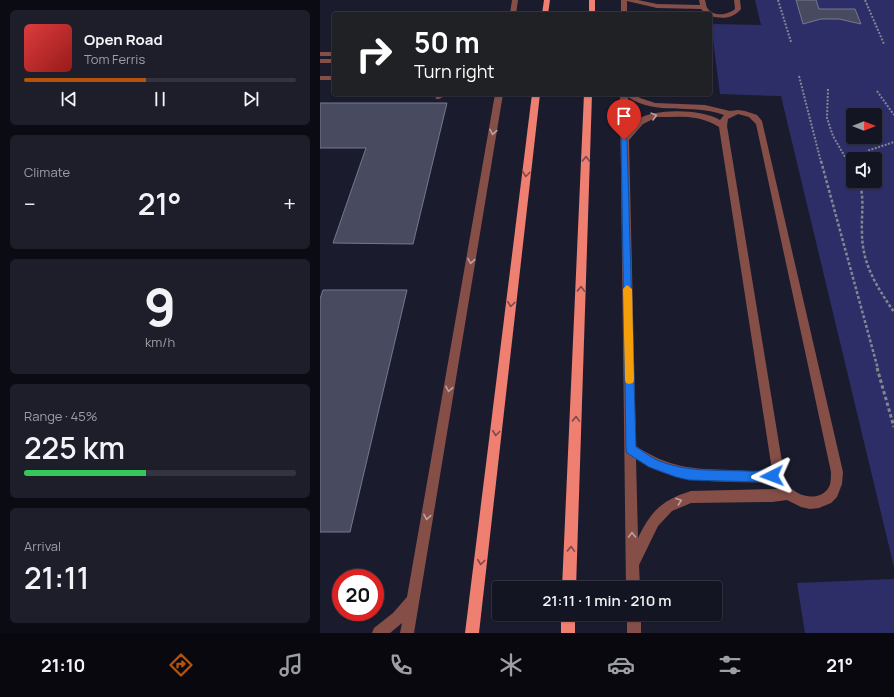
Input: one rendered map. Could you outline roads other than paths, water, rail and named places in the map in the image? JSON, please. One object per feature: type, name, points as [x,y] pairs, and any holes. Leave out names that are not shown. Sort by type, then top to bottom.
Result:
[{"type":"main road","points":[[545,12],[546,0]]},
{"type":"main road","points":[[592,0],[592,12]]},
{"type":"main road","points":[[472,633],[536,96]]},
{"type":"main road","points":[[569,581],[588,96]]},
{"type":"main road","points":[[568,621],[568,633]]},
{"type":"street","points":[[513,12],[515,0]]},
{"type":"street","points":[[624,0],[624,12]]},
{"type":"street","points":[[629,0],[657,6],[704,6],[716,15],[730,15],[736,12],[738,9],[737,0]]},
{"type":"street","points":[[664,12],[704,6]]},
{"type":"street","points":[[320,54],[332,54]]},
{"type":"street","points":[[320,61],[332,61]]},
{"type":"street","points":[[320,78],[331,78]]},
{"type":"street","points":[[407,633],[499,96]]},
{"type":"street","points":[[624,96],[633,581]]},
{"type":"street","points":[[632,96],[639,101],[650,104],[704,107],[729,114]]},
{"type":"street","points":[[738,112],[748,114],[756,118],[760,124],[837,472],[837,488],[833,494],[821,502],[805,502],[790,494],[783,487],[779,474],[723,126],[723,119],[729,114],[738,112]]},
{"type":"street","points":[[624,140],[640,122],[656,115],[698,115],[712,119],[723,126]]},
{"type":"street","points":[[631,449],[641,457],[658,466],[689,475],[759,477],[779,474]]},
{"type":"street","points":[[633,564],[654,520],[661,511],[670,504],[691,497],[772,496],[790,494]]},
{"type":"street","points":[[379,633],[398,618],[413,599]]},
{"type":"street","points":[[634,621],[634,633]]}]
